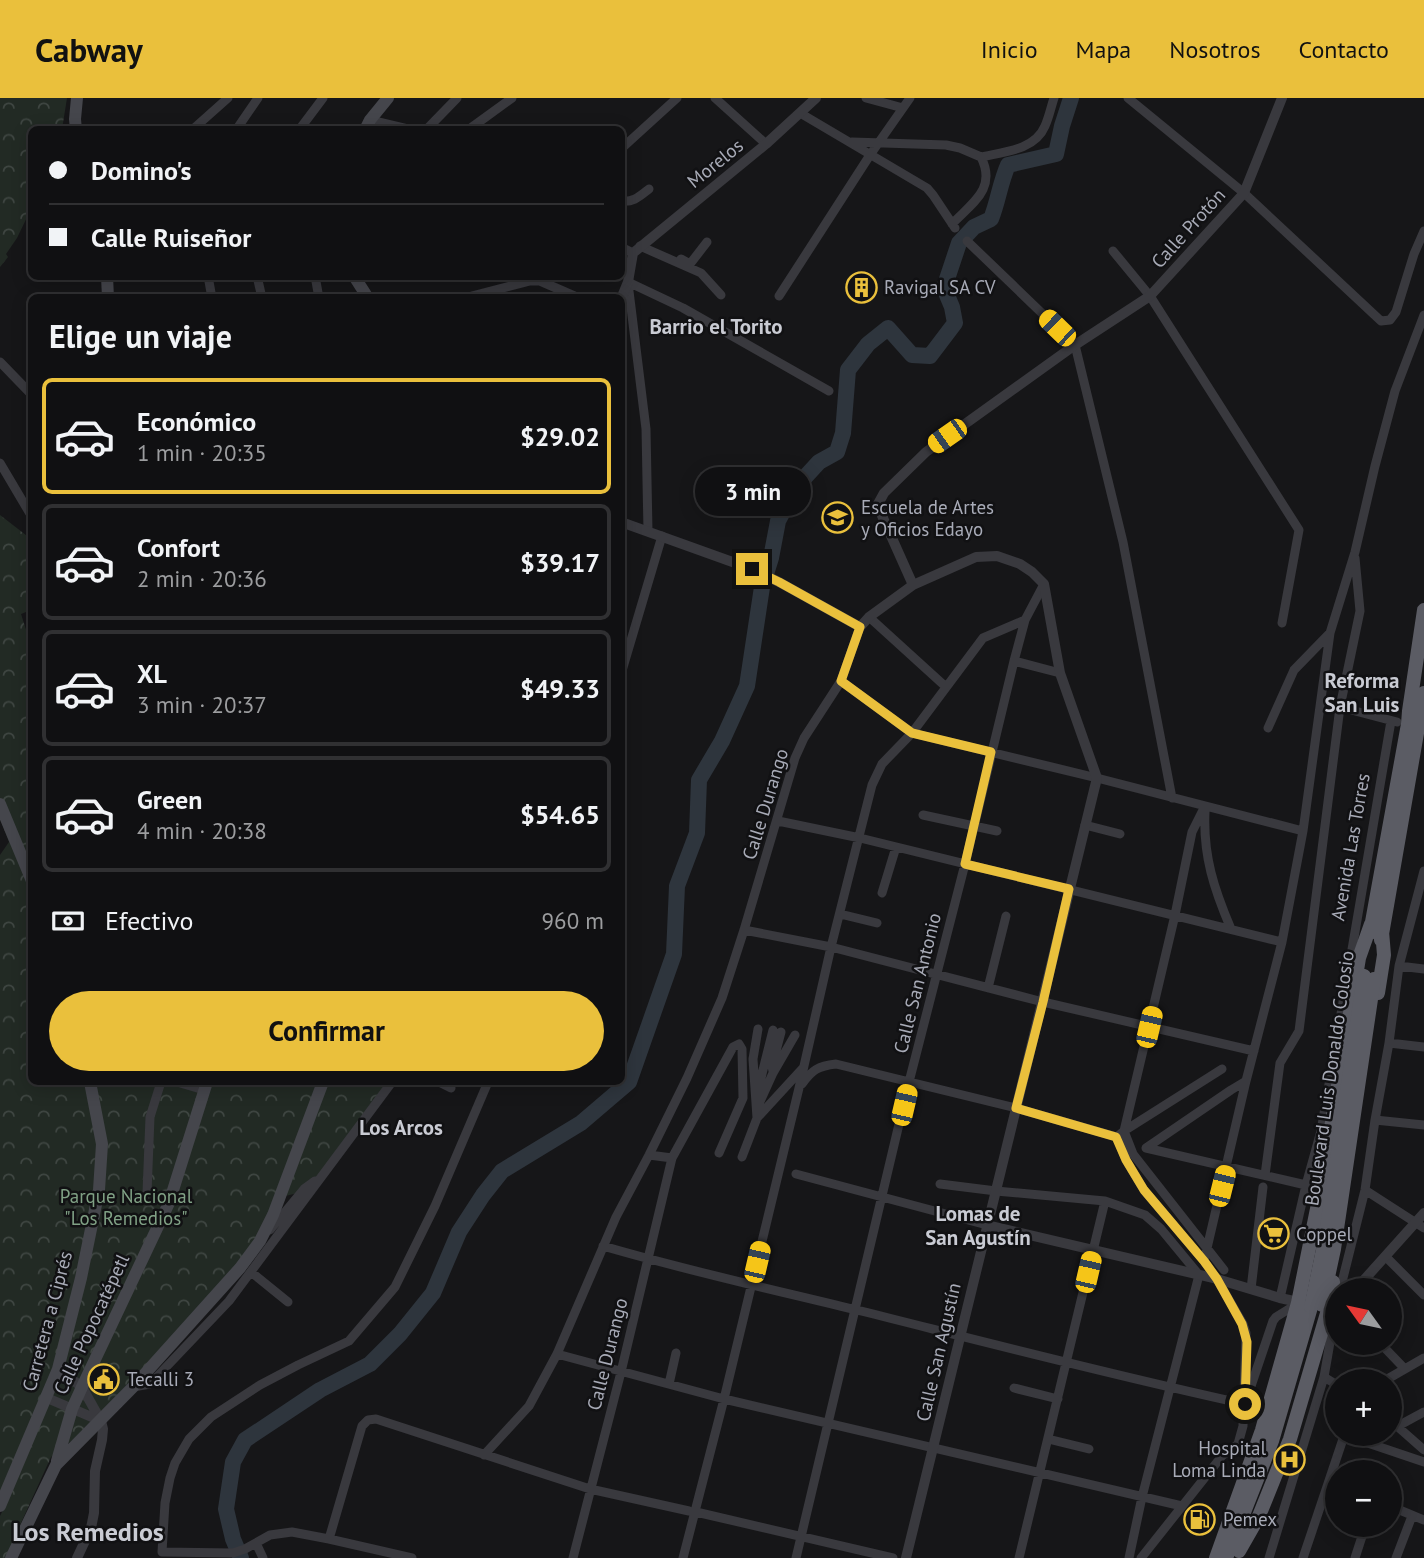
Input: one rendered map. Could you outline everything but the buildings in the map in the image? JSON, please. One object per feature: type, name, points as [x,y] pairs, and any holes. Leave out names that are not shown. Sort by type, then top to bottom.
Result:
[{"type":"highway","name":"Avenida Las Torres","points":[[1377,928],[1424,610]]},
{"type":"highway","points":[[1216,1558],[1262,1430],[1298,1303],[1321,1189],[1359,958],[1377,928],[1424,693]]},
{"type":"highway","points":[[1339,1278],[1384,955],[1377,928]]},
{"type":"highway","name":"Boulevard Luis Donaldo Colosio","points":[[1226,1558],[1284,1437],[1322,1305],[1334,1249],[1377,928]]},
{"type":"highway","points":[[1238,1554],[1259,1516],[1290,1439],[1325,1333]]},
{"type":"highway","name":"Boulevard Luis Donaldo Colosio","points":[[1238,1554],[1247,1515]]},
{"type":"main road","points":[[76,98],[76,126]]},
{"type":"main road","points":[[368,125],[388,98]]},
{"type":"main road","points":[[0,804],[28,871]]},
{"type":"main road","name":"Carretera a Ciprés","points":[[0,1506],[5,1486],[58,1369],[81,1278],[99,1191],[102,1144],[91,1085]]},
{"type":"main road","points":[[11,1558],[56,1465],[133,1387],[240,1268],[260,1241],[273,1215],[322,1085]]},
{"type":"main road","name":"Calle Popocatépetl","points":[[56,1465],[72,1409],[169,1203],[205,1086]]},
{"type":"street","points":[[196,126],[228,98]]},
{"type":"street","points":[[239,126],[258,98]]},
{"type":"street","points":[[302,126],[323,98]]},
{"type":"street","points":[[430,126],[457,98]]},
{"type":"street","points":[[474,126],[512,98]]},
{"type":"street","points":[[625,145],[677,98]]},
{"type":"street","points":[[715,98],[766,144]]},
{"type":"street","name":"Morelos","points":[[640,247],[766,144],[816,98]]},
{"type":"street","points":[[866,98],[903,108]]},
{"type":"street","points":[[779,296],[910,98]]},
{"type":"street","points":[[850,142],[946,145],[981,158],[1032,143],[1041,135],[1046,125],[1054,98]]},
{"type":"street","points":[[1128,98],[1244,193],[1381,321],[1390,320],[1396,312],[1424,231]]},
{"type":"street","name":"Calle Protón","points":[[913,586],[878,509],[884,493],[926,452],[1075,345],[1150,296],[1244,193],[1282,98]]},
{"type":"street","points":[[800,113],[927,188],[953,226],[986,186],[988,176],[981,158]]},
{"type":"street","points":[[625,201],[634,200],[649,189]]},
{"type":"street","points":[[967,241],[1075,345],[1123,542],[1172,798]]},
{"type":"street","points":[[625,247],[640,247],[690,264],[707,243]]},
{"type":"street","points":[[623,294],[640,247]]},
{"type":"street","points":[[640,247],[701,273],[721,295]]},
{"type":"street","points":[[1113,251],[1150,296],[1299,530],[1282,623]]},
{"type":"street","points":[[480,294],[530,281],[550,284],[571,294]]},
{"type":"street","points":[[628,282],[683,308],[829,391]]},
{"type":"street","points":[[628,282],[646,429],[648,531]]},
{"type":"street","points":[[1204,1261],[1282,942],[1303,831],[1329,633],[1355,552],[1395,391],[1424,315]]},
{"type":"street","points":[[0,362],[28,391]]},
{"type":"street","points":[[0,463],[28,510]]},
{"type":"street","points":[[625,523],[752,569],[860,627]]},
{"type":"street","points":[[625,661],[662,536]]},
{"type":"street","points":[[1265,1175],[1280,1062],[1299,1031],[1340,707],[1360,611],[1355,552]]},
{"type":"street","name":"Calle Durango","points":[[484,1455],[529,1406],[557,1354],[616,1217],[687,1078],[722,998],[795,758],[804,738],[841,681],[860,627],[869,617],[913,586],[976,557],[986,555],[1009,559],[1032,572],[1044,584]]},
{"type":"street","points":[[1044,584],[1060,673],[1097,778]]},
{"type":"street","name":"Calle San Antonio","points":[[796,1558],[909,1082],[991,752],[1025,620],[1044,584]]},
{"type":"street","points":[[869,617],[946,687]]},
{"type":"street","points":[[683,1558],[752,1285],[872,785],[882,764],[912,733],[983,638],[1025,620]]},
{"type":"street","points":[[1268,728],[1294,670],[1329,633]]},
{"type":"street","points":[[1014,662],[1060,673]]},
{"type":"street","points":[[841,681],[912,733],[1303,831]]},
{"type":"street","name":"Avenida Las Torres","points":[[1280,1298],[1321,1131],[1394,722],[1340,707]]},
{"type":"street","name":"Calle San Agustín","points":[[906,1558],[1097,778]]},
{"type":"street","points":[[1141,1558],[1222,1456],[1238,1444],[1245,1404],[1246,1333],[1242,1324],[1204,1261],[1144,1190],[1126,1160],[1120,1134],[1149,1027],[1192,832],[1205,806]]},
{"type":"street","points":[[1205,806],[1204,837],[1209,869],[1231,929]]},
{"type":"street","points":[[923,814],[997,831]]},
{"type":"street","points":[[778,821],[860,838],[1282,942]]},
{"type":"street","points":[[1085,825],[1120,834]]},
{"type":"street","points":[[882,893],[896,847]]},
{"type":"street","points":[[1343,1278],[1365,1190],[1399,966],[1424,871]]},
{"type":"street","points":[[840,914],[877,923]]},
{"type":"street","points":[[988,988],[1006,916]]},
{"type":"street","points":[[744,930],[831,947],[1043,1002],[1254,1051]]},
{"type":"street","points":[[1399,966],[1424,969]]},
{"type":"street","points":[[757,1114],[753,1059],[758,1029]]},
{"type":"street","points":[[756,1098],[777,1031],[773,1073]]},
{"type":"street","points":[[741,1157],[773,1073],[795,1035]]},
{"type":"street","points":[[1389,1042],[1424,1047]]},
{"type":"street","name":"Calle Durango","points":[[573,1558],[673,1158],[733,1047],[739,1045],[742,1049],[743,1098],[719,1153]]},
{"type":"street","points":[[799,1088],[810,1073],[822,1065],[836,1064],[1120,1134],[1224,1270]]},
{"type":"street","points":[[757,1114],[804,1068]]},
{"type":"street","points":[[1120,1134],[1222,1069]]},
{"type":"street","points":[[1133,1154],[1246,1081]]},
{"type":"street","points":[[147,1193],[149,1117],[160,1085]]},
{"type":"street","points":[[133,1387],[150,1384],[229,1301],[390,1085]]},
{"type":"street","points":[[445,1085],[451,1088]]},
{"type":"street","points":[[412,1558],[292,1532],[270,1535],[233,1553],[159,1555],[170,1478],[189,1439],[211,1417],[260,1385],[349,1341],[395,1287],[435,1206],[487,1085]]},
{"type":"street","points":[[1375,1119],[1424,1125]]},
{"type":"street","points":[[1146,1148],[1306,1185]]},
{"type":"street","points":[[649,1155],[673,1158]]},
{"type":"street","points":[[260,1241],[304,1189],[324,1174]]},
{"type":"street","points":[[796,1174],[987,1225],[1217,1279],[1298,1303],[1325,1303]]},
{"type":"street","points":[[940,1184],[1105,1201],[1145,1215],[1161,1229],[1199,1276]]},
{"type":"street","points":[[1251,1289],[1263,1187]]},
{"type":"street","points":[[1365,1190],[1420,1225]]},
{"type":"street","points":[[1019,1558],[1105,1201]]},
{"type":"street","points":[[1366,1278],[1420,1225],[1424,1213]]},
{"type":"street","points":[[603,1246],[1170,1388],[1245,1404]]},
{"type":"street","points":[[1386,1257],[1424,1295]]},
{"type":"street","points":[[251,1272],[288,1302]]},
{"type":"street","points":[[1129,1558],[1199,1276]]},
{"type":"street","points":[[1245,1404],[1273,1321],[1298,1303]]},
{"type":"street","points":[[669,1384],[676,1353]]},
{"type":"street","points":[[557,1354],[724,1399],[1182,1506]]},
{"type":"street","points":[[1269,1558],[1324,1377],[1327,1355]]},
{"type":"street","points":[[1392,1355],[1404,1368],[1424,1358]]},
{"type":"street","points":[[58,1369],[82,1387],[103,1429],[95,1471],[91,1528],[77,1558]]},
{"type":"street","points":[[1014,1388],[1058,1399]]},
{"type":"street","points":[[47,1398],[101,1421]]},
{"type":"street","points":[[1402,1420],[1424,1412]]},
{"type":"street","points":[[330,1539],[362,1426],[368,1420],[376,1419],[590,1489],[894,1558]]},
{"type":"street","points":[[1402,1430],[1424,1450]]},
{"type":"street","points":[[1048,1439],[1089,1449]]},
{"type":"street","points":[[1379,1446],[1424,1462]]},
{"type":"street","points":[[1303,1558],[1325,1501]]},
{"type":"street","points":[[1402,1511],[1424,1520]]},
{"type":"street","points":[[1396,1558],[1412,1516]]},
{"type":"street","points":[[1354,1558],[1361,1537]]},
{"type":"street","points":[[256,1543],[263,1558]]},
{"type":"green space","points":[[0,98],[67,98],[62,126],[28,126],[28,215],[6,254],[8,257],[0,267]]},
{"type":"green space","name":"Parque Nacional \"Los Remedios\"","points":[[0,515],[28,537],[28,611],[21,614],[28,636],[28,1085],[386,1085],[310,1190],[277,1198],[266,1224],[228,1279],[78,1436],[51,1457],[5,1558],[0,1558],[0,1516],[6,1504],[0,1505],[0,855],[9,842],[0,818]]},
{"type":"waterway","points":[[241,1558],[226,1509],[233,1462],[245,1440],[320,1390],[370,1364],[400,1334],[433,1293],[459,1232],[502,1171],[581,1123],[629,1082],[674,954],[677,886],[697,833],[699,780],[722,741],[747,686],[762,587],[778,521],[796,487],[819,462],[837,452],[843,433],[848,370],[868,344],[888,328],[912,355],[930,356],[955,323],[944,288],[959,243],[974,227],[991,219],[1008,165],[1056,154],[1071,98]]},
{"type":"place","name":"Ravigal SA CV","points":[[861,287]]},
{"type":"place","name":"Escuela de Artes y Oficios Edayo","points":[[838,518]]},
{"type":"place","name":"Coppel","points":[[1273,1234]]},
{"type":"place","name":"Tecalli 3","points":[[104,1379]]},
{"type":"place","name":"Hospital Loma Linda","points":[[1289,1459]]},
{"type":"place","name":"Pemex","points":[[1200,1519]]},
{"type":"district","name":"Barrio el Torito","points":[[716,327]]},
{"type":"district","name":"Reforma San Luis","points":[[1362,693]]},
{"type":"district","name":"Los Arcos","points":[[401,1128]]},
{"type":"district","name":"Lomas de San Agustín","points":[[978,1226]]},
{"type":"district","name":"Los Remedios","points":[[88,1532]]},
{"type":"route","points":[[752,569],[860,627],[841,681],[912,733],[991,752],[965,864],[1069,889],[1016,1108],[1116,1137],[1144,1190],[1204,1261],[1242,1324],[1247,1342],[1245,1404]]}]
